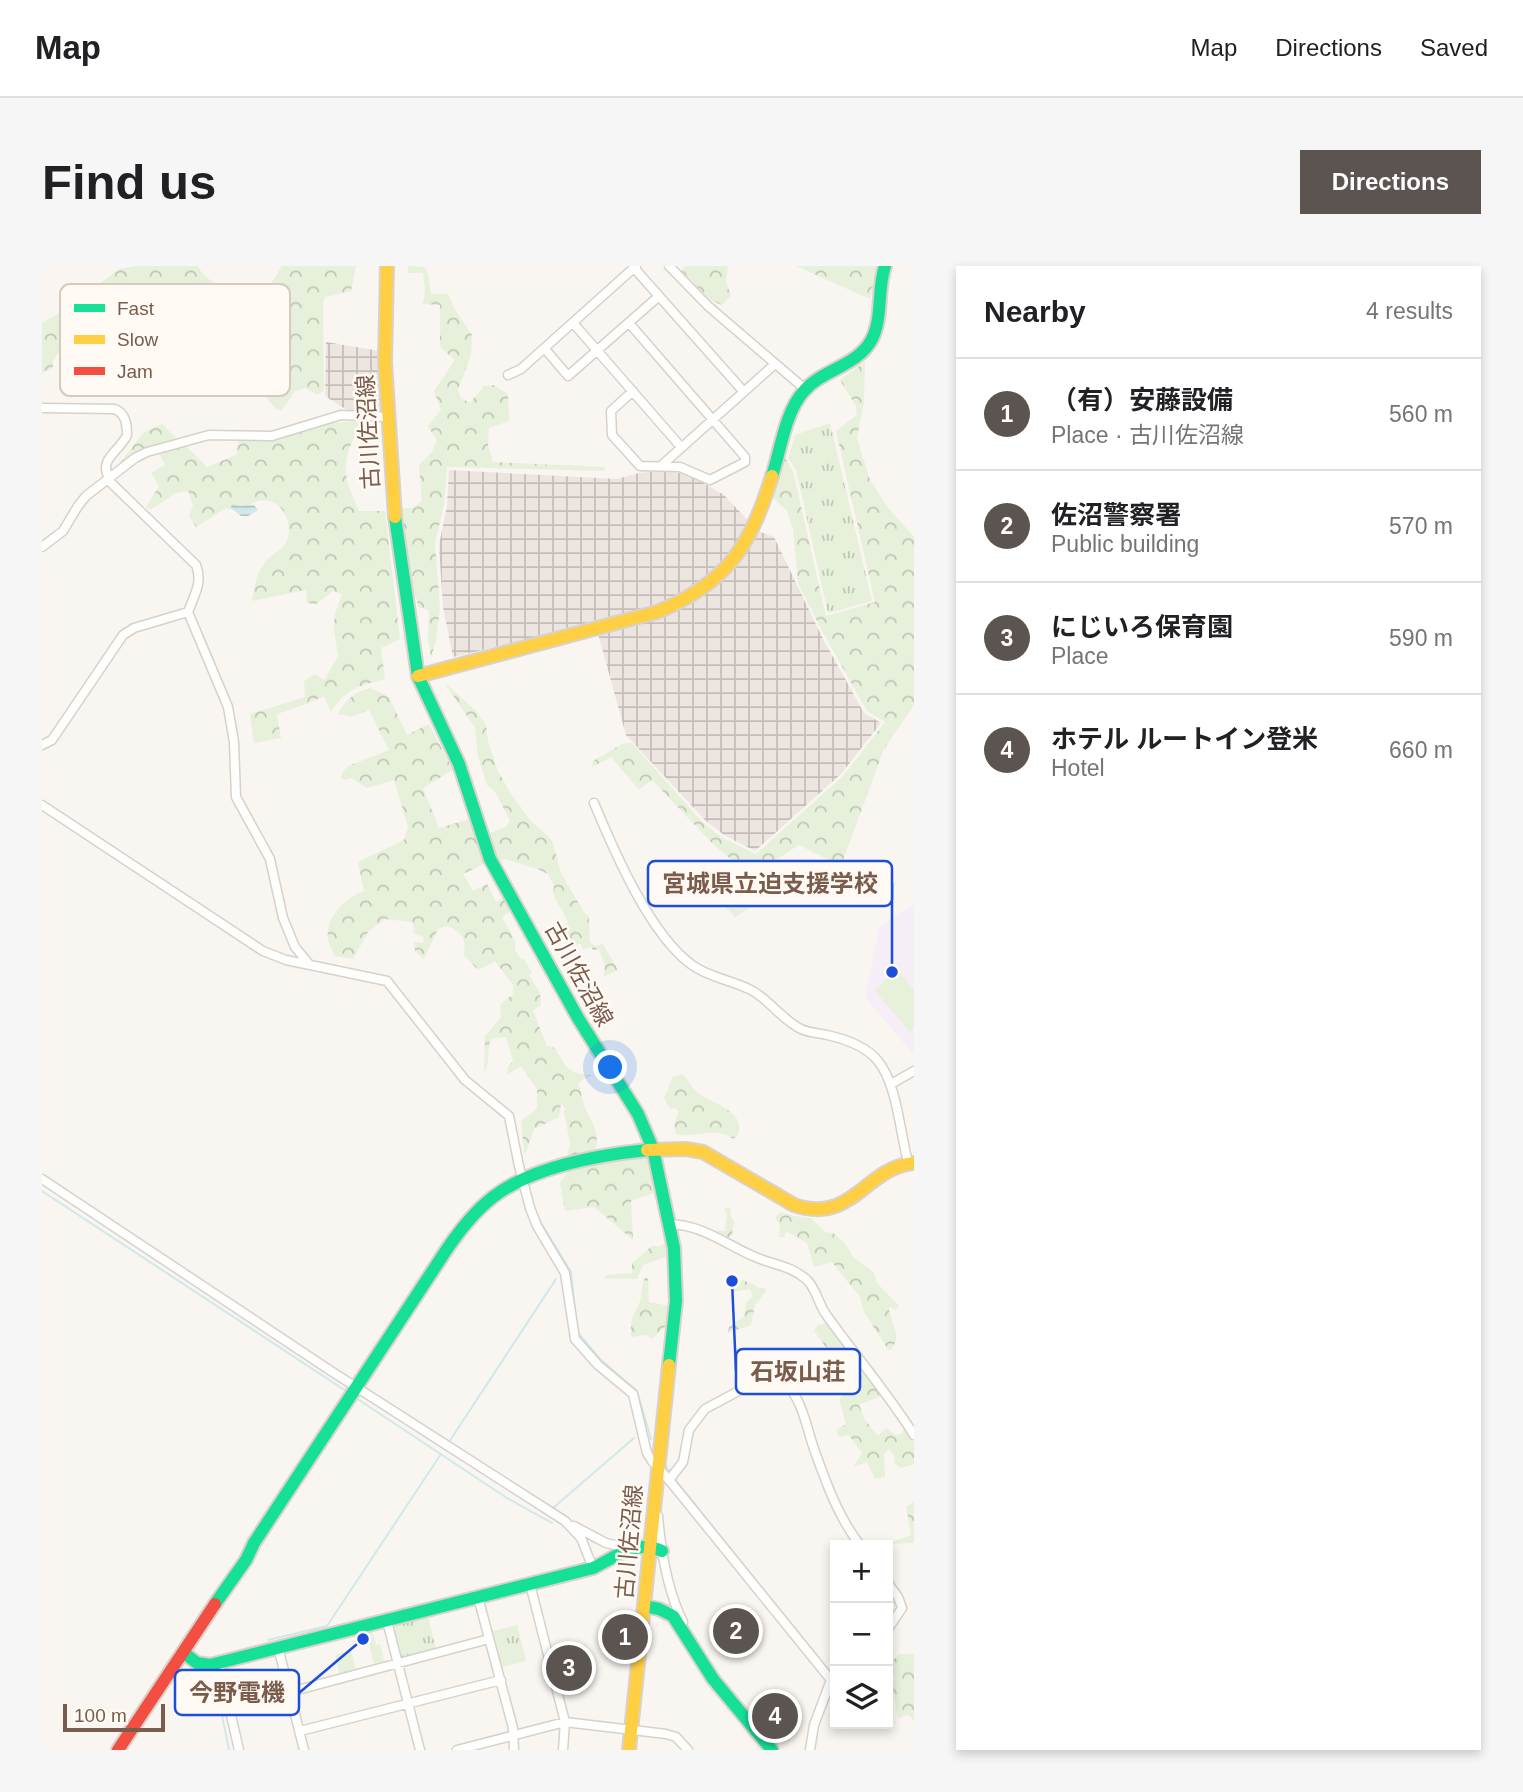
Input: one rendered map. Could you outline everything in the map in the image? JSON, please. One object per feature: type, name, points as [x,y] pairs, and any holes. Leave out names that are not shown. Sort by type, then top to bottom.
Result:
[{"type":"street","name":"古川佐沼線","points":[[387,266],[385,362],[394,517],[418,676],[459,764],[480,833],[491,859],[578,1018],[638,1114],[653,1149],[676,1264],[666,1476],[644,1606],[629,1750]]},
{"type":"street","points":[[669,266],[708,306],[805,388]]},
{"type":"street","points":[[418,676],[657,612],[689,598],[710,584],[733,560],[757,523],[793,411],[805,388],[860,354],[871,341],[877,322],[880,282],[885,266]]},
{"type":"street","points":[[508,376],[545,349],[635,267],[744,392]]},
{"type":"street","points":[[545,349],[568,376],[659,296]]},
{"type":"street","points":[[629,323],[745,457],[745,463],[710,480],[680,467],[640,466],[612,435],[611,411],[633,391]]},
{"type":"street","points":[[574,324],[681,447]]},
{"type":"street","points":[[662,465],[775,364]]},
{"type":"street","points":[[42,408],[120,411],[126,421],[127,435],[106,461],[108,479],[196,565],[199,583],[188,612],[228,708],[234,742],[236,797],[270,859],[283,918],[295,947],[309,964]]},
{"type":"street","points":[[42,547],[63,531],[82,500],[135,458],[189,439],[209,435],[272,436],[341,415],[387,417]]},
{"type":"street","points":[[42,745],[52,740],[123,635],[134,628],[188,612]]},
{"type":"street","points":[[118,1750],[469,1217],[491,1198],[522,1179],[570,1163],[672,1146],[701,1151],[786,1201],[807,1210],[821,1211],[839,1204],[894,1167],[911,1163],[891,1084],[879,1062],[863,1048],[840,1038],[802,1030],[750,989],[702,971],[682,956],[659,930],[646,908],[610,841],[594,803]]},
{"type":"street","points":[[42,805],[274,957],[387,981],[393,987],[465,1080],[509,1115],[522,1179],[537,1226],[565,1273],[575,1339],[598,1365],[633,1394],[648,1453],[830,1673]]},
{"type":"street","points":[[891,1084],[914,1071]]},
{"type":"street","points":[[42,1179],[356,1387],[565,1521],[606,1543],[655,1549],[694,1647]]},
{"type":"street","points":[[668,1224],[691,1227],[716,1236],[754,1257],[789,1267],[805,1278],[811,1284],[822,1309],[877,1380],[914,1435]]},
{"type":"street","points":[[666,1476],[683,1462],[689,1430],[705,1409],[761,1378],[775,1376],[786,1384],[804,1412],[813,1444],[840,1512],[857,1540]]},
{"type":"street","points":[[565,1521],[581,1538],[593,1568]]},
{"type":"street","points":[[184,1653],[197,1663],[219,1663],[593,1568],[630,1548]]},
{"type":"street","points":[[530,1584],[565,1722],[563,1750]]},
{"type":"street","points":[[893,1590],[902,1608],[893,1622]]},
{"type":"street","points":[[478,1597],[514,1735],[514,1750]]},
{"type":"street","points":[[644,1606],[673,1616],[713,1679],[772,1750]]},
{"type":"street","points":[[387,1620],[420,1750]]},
{"type":"street","points":[[290,1692],[489,1639]]},
{"type":"street","points":[[278,1647],[304,1750]]},
{"type":"street","points":[[219,1663],[240,1750]]},
{"type":"street","points":[[300,1731],[501,1680]]},
{"type":"street","points":[[810,1750],[814,1725],[830,1685]]},
{"type":"street","points":[[457,1750],[565,1722],[671,1735],[688,1750]]},
{"type":"shaded area","points":[[326,342],[380,351],[381,412],[350,412],[325,396]]},
{"type":"shaded area","points":[[449,470],[617,479],[662,471],[680,473],[724,495],[758,531],[774,537],[822,637],[864,713],[881,723],[841,774],[755,851],[724,835],[705,820],[626,735],[595,623],[453,657],[443,607],[439,545],[447,506]]},
{"type":"shaded area","points":[[914,904],[914,1055],[865,997],[879,928]]},
{"type":"shaded area","points":[[572,1643],[579,1675],[557,1680],[549,1648]]},
{"type":"green space","points":[[136,266],[198,266],[209,279],[219,284],[99,284],[119,269]]},
{"type":"green space","points":[[282,266],[356,266],[351,291],[325,297],[323,304],[324,390],[318,395],[305,388],[295,391],[282,410],[276,409],[265,396],[290,396],[290,284],[271,284]]},
{"type":"green space","points":[[408,266],[424,267],[428,273],[431,294],[448,294],[472,335],[471,354],[458,390],[461,398],[470,403],[484,386],[494,385],[508,394],[509,421],[489,428],[488,445],[493,462],[605,467],[604,471],[447,467],[444,505],[435,543],[440,608],[431,657],[428,640],[429,610],[418,607],[417,599],[410,594],[400,508],[413,508],[422,501],[419,465],[431,453],[437,441],[428,426],[441,410],[434,391],[455,360],[440,347],[440,305],[423,304],[423,273],[408,273]]},
{"type":"green space","points":[[686,266],[728,266],[726,282],[731,296],[722,305],[710,300],[681,270]]},
{"type":"green space","points":[[796,266],[877,266],[870,299]]},
{"type":"green space","points":[[59,313],[60,353],[53,361],[53,367],[42,373],[42,323]]},
{"type":"green space","points":[[865,362],[864,402],[857,438],[870,480],[888,508],[914,537],[914,705],[884,749],[829,898],[817,878],[829,860],[799,845],[749,877],[761,901],[735,917],[711,892],[740,867],[714,845],[652,780],[639,790],[611,757],[592,767],[593,761],[622,744],[632,743],[704,824],[723,838],[756,854],[843,776],[885,722],[867,711],[822,631],[798,583],[793,529],[787,511],[772,497],[785,458],[793,471],[826,616],[875,602],[836,431],[857,415],[856,406],[840,380]]},
{"type":"green space","points":[[368,421],[372,425],[358,429],[348,452],[347,479],[359,511],[385,511],[400,639],[381,648],[385,679],[348,693],[331,712],[324,696],[277,714],[281,738],[254,743],[250,714],[305,697],[304,681],[315,674],[324,680],[338,656],[334,629],[335,614],[342,594],[333,591],[316,604],[307,603],[306,590],[252,601],[260,571],[287,541],[289,526],[284,512],[273,502],[258,501],[239,512],[226,508],[196,527],[189,516],[193,505],[188,491],[176,493],[150,510],[146,507],[159,486],[151,473],[165,465],[159,453],[185,445],[207,467],[236,455],[239,441],[272,440],[325,423]]},
{"type":"green space","points":[[830,423],[872,601],[828,613],[796,470],[788,458],[795,435]]},
{"type":"green space","points":[[162,424],[176,438],[145,449],[120,463],[143,433]]},
{"type":"green space","points":[[444,682],[476,711],[486,725],[488,741],[498,771],[531,821],[552,840],[561,873],[589,917],[590,942],[595,946],[603,944],[618,970],[604,977],[604,963],[599,949],[593,950],[591,947],[583,950],[581,944],[568,946],[559,929],[568,922],[553,894],[554,886],[548,874],[505,859],[498,862],[487,834],[506,827],[510,821],[496,793],[487,785],[478,756],[475,728]]},
{"type":"green space","points":[[370,688],[389,697],[407,735],[429,724],[453,770],[423,788],[439,828],[470,819],[486,863],[463,874],[473,891],[487,884],[496,902],[504,898],[511,911],[502,917],[515,941],[515,950],[521,959],[525,960],[532,973],[529,975],[540,993],[541,1005],[533,1011],[547,1046],[555,1048],[572,1071],[591,1075],[578,1083],[596,1134],[595,1153],[567,1158],[570,1143],[565,1108],[561,1104],[559,1117],[534,1129],[524,1153],[521,1121],[537,1109],[537,1089],[521,1066],[507,1075],[508,1067],[513,1061],[506,1037],[491,1039],[484,1072],[485,1036],[501,1017],[500,1005],[513,994],[513,985],[495,961],[478,970],[464,955],[462,937],[448,926],[438,929],[424,959],[415,951],[414,942],[423,943],[424,937],[414,934],[413,922],[385,919],[368,932],[353,959],[335,956],[330,946],[328,932],[333,916],[350,898],[364,891],[358,862],[404,840],[408,827],[394,780],[367,788],[351,778],[344,780],[341,777],[348,766],[389,750],[369,710],[351,717],[338,714],[351,697]]},
{"type":"green space","points":[[896,969],[914,990],[914,1028],[910,1032],[875,991]]},
{"type":"green space","points":[[682,1074],[702,1096],[732,1113],[739,1126],[738,1135],[733,1139],[719,1133],[676,1134],[674,1125],[679,1111],[670,1109],[664,1098],[673,1077]]},
{"type":"green space","points":[[646,1155],[654,1193],[631,1201],[633,1240],[594,1207],[565,1211],[560,1183],[571,1167]]},
{"type":"green space","points":[[730,1207],[734,1221],[732,1235],[728,1238],[710,1230],[725,1231],[727,1214],[724,1209]]},
{"type":"green space","points":[[781,1212],[811,1218],[825,1232],[833,1233],[845,1243],[852,1256],[874,1273],[877,1283],[899,1306],[895,1310],[890,1307],[889,1309],[896,1341],[889,1351],[864,1312],[860,1297],[832,1262],[814,1267],[807,1243],[786,1231],[784,1237],[779,1237],[780,1225],[775,1217]]},
{"type":"green space","points":[[666,1242],[668,1256],[643,1265],[637,1279],[604,1278],[607,1275],[632,1273],[632,1263],[652,1246],[661,1246]]},
{"type":"green space","points":[[646,1276],[649,1302],[669,1306],[668,1324],[652,1339],[646,1335],[631,1337],[632,1319]]},
{"type":"green space","points":[[743,1280],[765,1288],[766,1291],[755,1305],[751,1325],[728,1333],[729,1327],[744,1316],[746,1302],[753,1296],[750,1289],[732,1292],[733,1287]]},
{"type":"green space","points":[[828,1323],[883,1395],[859,1405],[865,1420],[878,1436],[886,1428],[895,1435],[902,1434],[904,1429],[914,1443],[914,1464],[901,1468],[894,1463],[895,1457],[889,1449],[884,1454],[885,1477],[875,1479],[867,1462],[853,1467],[862,1453],[849,1435],[839,1437],[836,1430],[846,1424],[839,1399],[842,1397],[832,1364],[834,1358],[814,1331],[818,1325]]},
{"type":"green space","points":[[914,1502],[914,1543],[893,1544],[911,1535],[906,1506]]},
{"type":"green space","points":[[427,1613],[436,1649],[401,1658],[396,1656],[392,1622]]},
{"type":"green space","points":[[517,1625],[526,1661],[502,1667],[493,1631]]},
{"type":"green space","points":[[372,1629],[376,1645],[380,1644],[384,1661],[374,1664],[366,1631]]},
{"type":"green space","points":[[351,1651],[356,1669],[339,1673],[335,1655]]},
{"type":"green space","points":[[900,1654],[914,1654],[914,1721],[909,1715],[898,1718],[893,1690],[893,1660]]},
{"type":"water","points":[[232,504],[254,505],[258,510],[248,516],[241,516],[231,508]]},
{"type":"waterway","points":[[42,1191],[346,1391]]},
{"type":"waterway","points":[[540,1221],[571,1272],[576,1319]]},
{"type":"waterway","points":[[449,1442],[556,1279]]},
{"type":"waterway","points":[[579,1334],[601,1360],[637,1391],[651,1439]]},
{"type":"waterway","points":[[356,1398],[507,1498],[552,1523]]},
{"type":"waterway","points":[[553,1508],[634,1438]]},
{"type":"waterway","points":[[268,1640],[327,1626],[441,1454]]},
{"type":"waterway","points":[[666,1455],[665,1465],[671,1473]]},
{"type":"waterway","points":[[674,1478],[782,1613]]},
{"type":"waterway","points":[[591,1541],[614,1549]]},
{"type":"waterway","points":[[213,1671],[229,1750]]},
{"type":"traffic: fast","points":[[772,476],[792,409],[804,391],[821,377],[849,362],[866,348],[872,339],[878,322],[885,266]]},
{"type":"traffic: fast","points":[[395,517],[418,676],[459,764],[490,859],[578,1018],[638,1114],[653,1149],[674,1248],[676,1301],[669,1365]]},
{"type":"traffic: fast","points":[[215,1604],[447,1249],[474,1215],[493,1197],[546,1170],[587,1159],[647,1150]]},
{"type":"traffic: fast","points":[[184,1653],[197,1663],[210,1665],[593,1568],[635,1548],[662,1551]]},
{"type":"traffic: fast","points":[[644,1606],[673,1616],[713,1679],[772,1750]]},
{"type":"traffic: slow","points":[[387,266],[385,362],[395,517]]},
{"type":"traffic: slow","points":[[418,676],[657,612],[681,601],[701,589],[733,560],[755,523],[772,476]]},
{"type":"traffic: slow","points":[[647,1150],[686,1149],[703,1152],[794,1205],[814,1209],[831,1208],[845,1202],[882,1174],[914,1163]]},
{"type":"traffic: slow","points":[[629,1750],[669,1365]]},
{"type":"traffic: jam","points":[[118,1750],[215,1604]]},
{"type":"place","name":"宮城県立迫支援学校","points":[[892,972]]},
{"type":"place","name":"石坂山荘","points":[[732,1281]]},
{"type":"place","name":"佐沼警察署","points":[[736,1631]]},
{"type":"place","name":"（有）安藤設備","points":[[625,1637]]},
{"type":"place","name":"今野電機","points":[[363,1639]]},
{"type":"place","name":"にじいろ保育園","points":[[569,1668]]},
{"type":"place","name":"ホテル ルートイン登米","points":[[775,1716]]}]
